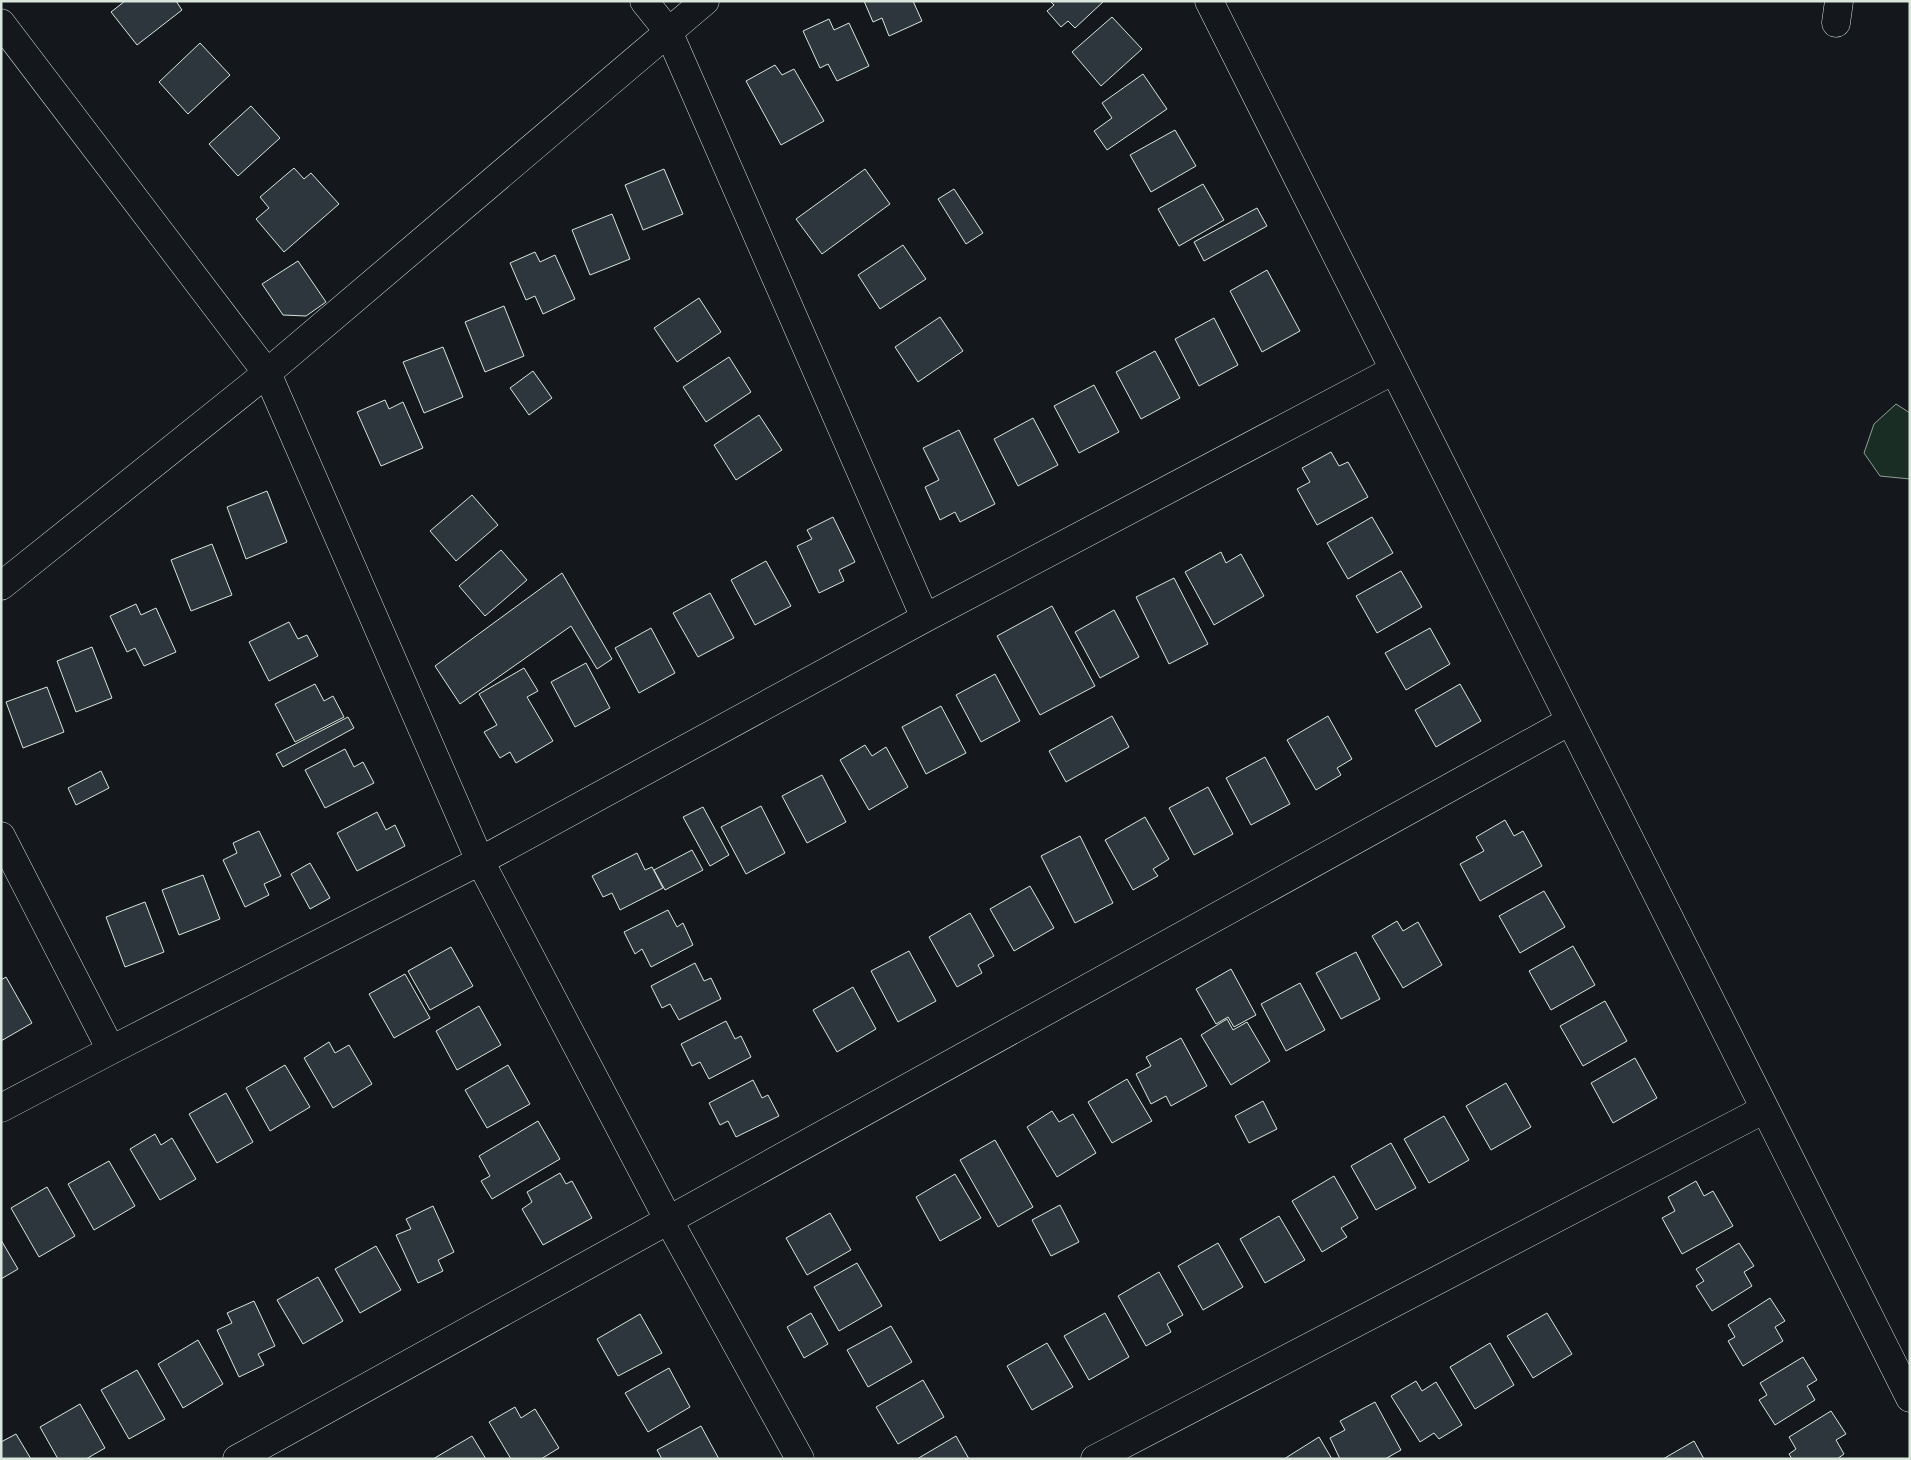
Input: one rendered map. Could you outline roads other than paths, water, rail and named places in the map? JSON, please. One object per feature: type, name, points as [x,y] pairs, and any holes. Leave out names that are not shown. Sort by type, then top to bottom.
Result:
[{"type":"street","points":[[644,1],[668,31],[925,618]]},
{"type":"street","points":[[1,586],[267,373],[705,1]]},
{"type":"street","points":[[1209,1],[1910,1398]]},
{"type":"street","points":[[1,22],[267,373],[480,861],[669,1221],[800,1459]]},
{"type":"street","points":[[1,1108],[480,861],[925,618],[1394,370]]},
{"type":"street","points":[[237,1459],[1570,721]]},
{"type":"street","points":[[1,836],[111,1050]]},
{"type":"street","points":[[1095,1459],[1765,1109]]}]
